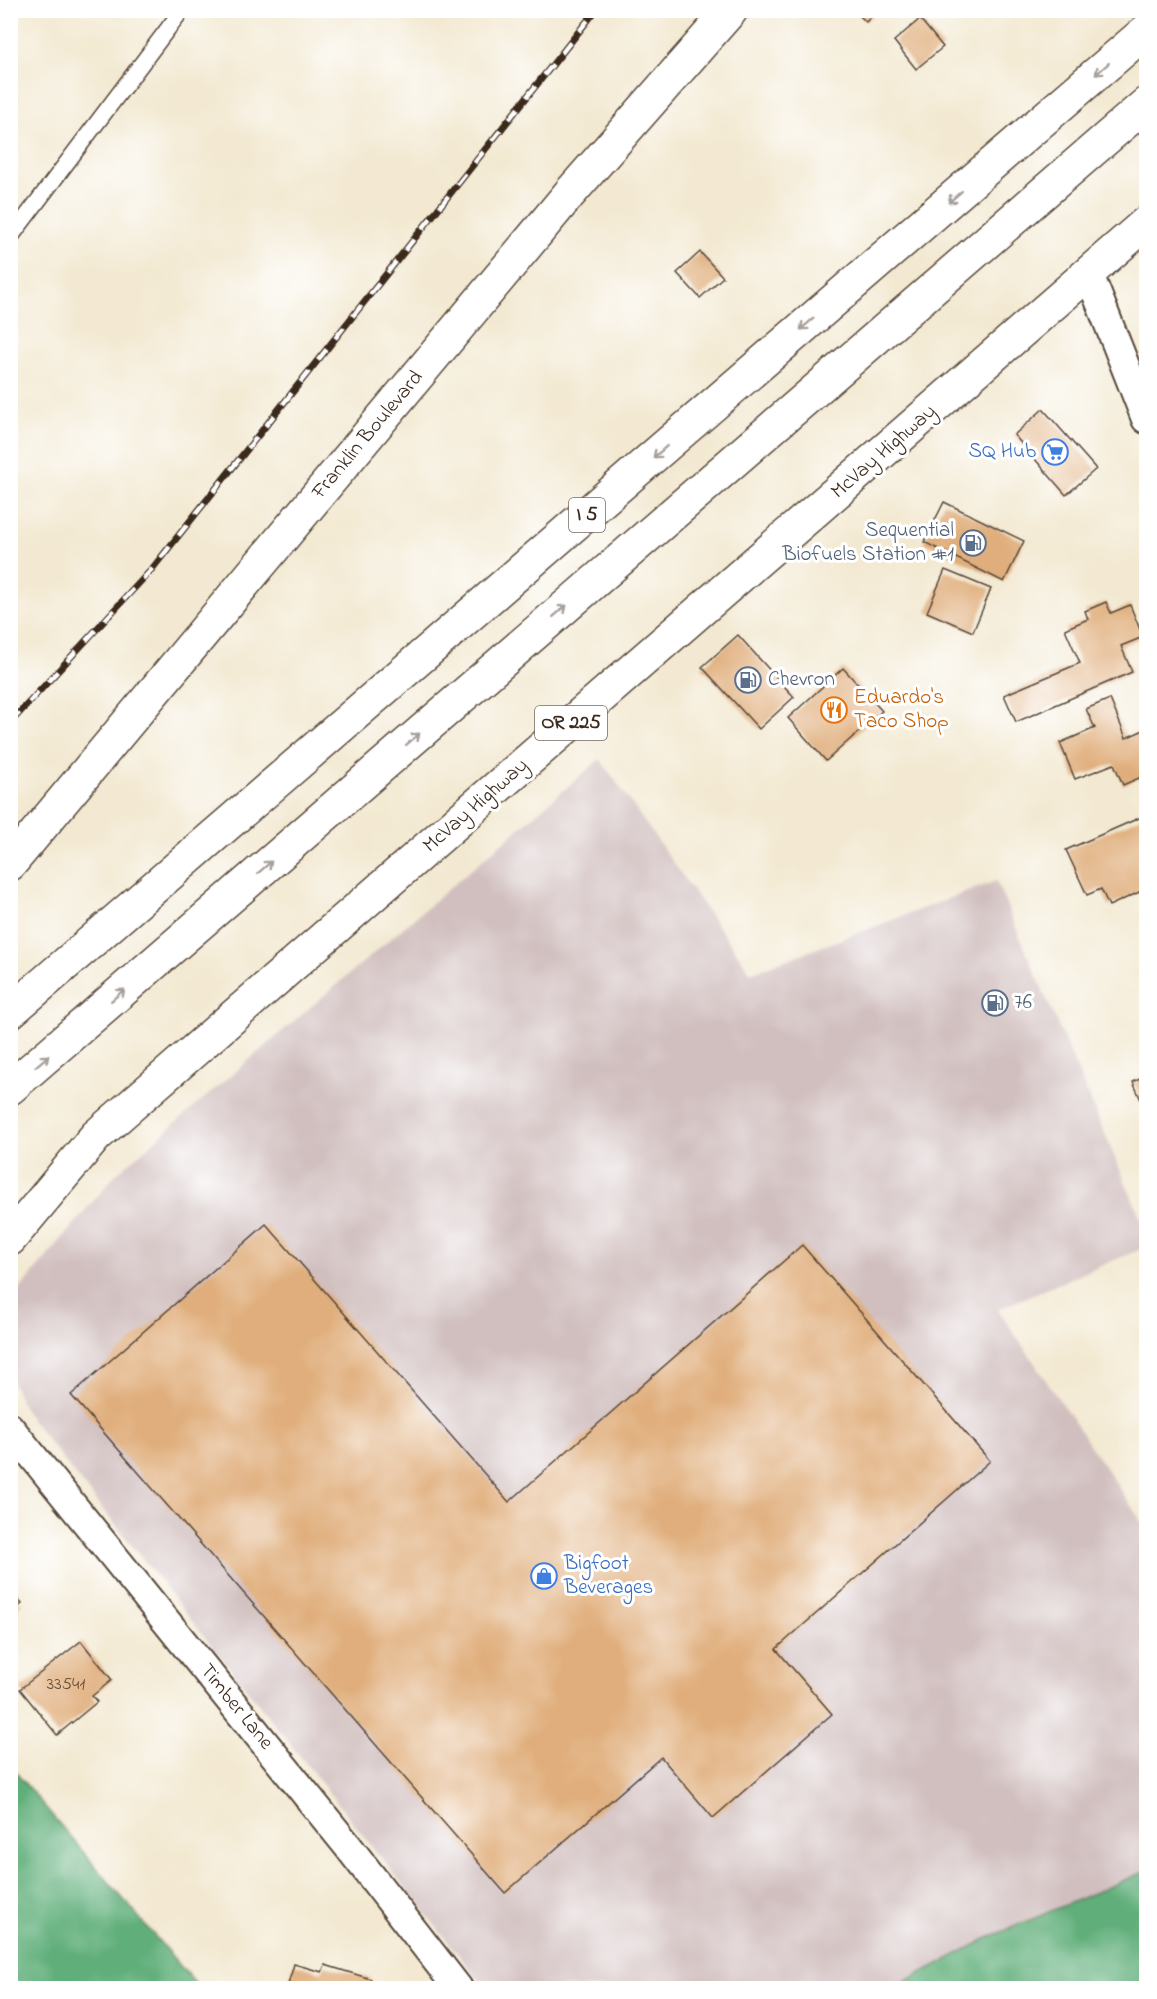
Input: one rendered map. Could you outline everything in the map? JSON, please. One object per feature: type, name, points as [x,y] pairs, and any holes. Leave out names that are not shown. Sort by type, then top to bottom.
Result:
[{"type":"main road","name":"Franklin Boulevard","points":[[10,864],[570,193],[731,10]]},
{"type":"main road","name":"I 5","points":[[10,1012],[1146,31]]},
{"type":"main road","name":"I 5","points":[[10,1088],[1146,104]]},
{"type":"main road","name":"McVay Highway","points":[[10,1239],[96,1136],[1146,223]]},
{"type":"street","points":[[1089,274],[1146,420]]},
{"type":"street","name":"Timber Lane","points":[[10,1428],[347,1845],[458,1989]]},
{"type":"lane","points":[[10,238],[182,10]]},
{"type":"shaded area","points":[[600,759],[751,973],[996,881],[1146,1230],[1146,1247],[998,1309],[1146,1528],[1146,1871],[992,1936],[893,1988],[485,1988],[26,1413],[11,1379],[10,1301],[116,1174]]},
{"type":"green space","points":[[11,1767],[199,1988],[11,1988]]},
{"type":"green space","points":[[1146,1871],[1146,1988],[893,1988],[992,1936]]},
{"type":"building","points":[[854,10],[878,10],[866,22]]},
{"type":"building","points":[[920,19],[943,47],[916,69],[894,41]]},
{"type":"building","points":[[700,252],[723,277],[700,298],[677,273]]},
{"type":"building","name":"SQ Hub","points":[[1043,409],[1096,469],[1066,495],[1014,435]]},
{"type":"building","points":[[944,502],[1024,541],[1004,582],[924,542]]},
{"type":"building","points":[[945,570],[991,589],[973,632],[927,612]]},
{"type":"building","points":[[1106,602],[1111,613],[1130,605],[1143,637],[1121,646],[1132,672],[1016,722],[1004,695],[1080,663],[1065,629],[1088,619],[1085,611]]},
{"type":"building","points":[[738,635],[794,697],[759,729],[702,667]]},
{"type":"building","points":[[843,668],[882,711],[826,761],[788,718]]},
{"type":"building","points":[[1110,699],[1126,738],[1146,729],[1146,775],[1123,785],[1114,764],[1075,779],[1060,743],[1095,728],[1086,709]]},
{"type":"building","points":[[1146,815],[1146,889],[1109,906],[1101,889],[1087,895],[1066,850]]},
{"type":"building","points":[[1146,1076],[1146,1111],[1133,1082]]},
{"type":"building","name":"Bigfoot Beverages","points":[[266,1224],[509,1502],[802,1245],[990,1461],[776,1649],[832,1714],[713,1818],[661,1757],[505,1893],[71,1395]]},
{"type":"building","points":[[10,1591],[22,1604],[10,1614]]},
{"type":"building","points":[[81,1641],[112,1680],[92,1696],[97,1702],[57,1735],[20,1689]]},
{"type":"building","points":[[294,1964],[322,1972],[325,1965],[371,1979],[369,1988],[287,1988]]},
{"type":"railway","points":[[10,723],[152,569],[596,10]]},
{"type":"place","name":"SQ Hub","points":[[1055,452]]},
{"type":"place","name":"Sequential Biofuels Station #1","points":[[973,543]]},
{"type":"place","name":"Chevron","points":[[748,680]]},
{"type":"place","name":"Eduardo's Taco Shop","points":[[834,710]]},
{"type":"place","name":"76","points":[[995,1003]]},
{"type":"place","name":"Bigfoot Beverages","points":[[544,1576]]}]
